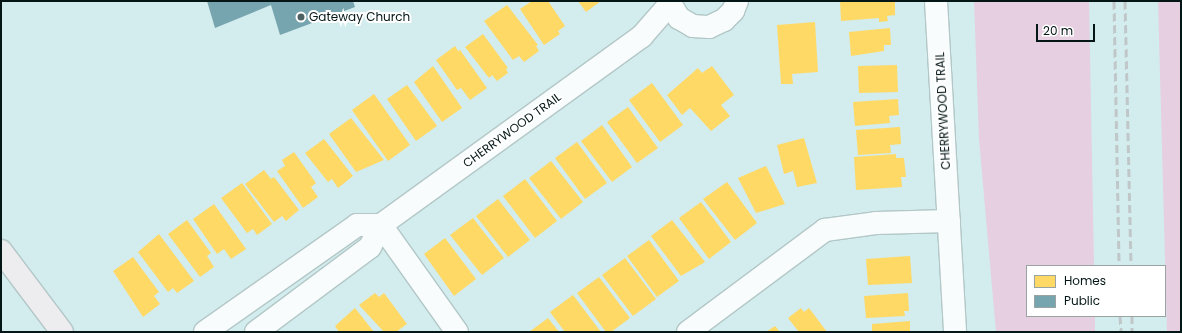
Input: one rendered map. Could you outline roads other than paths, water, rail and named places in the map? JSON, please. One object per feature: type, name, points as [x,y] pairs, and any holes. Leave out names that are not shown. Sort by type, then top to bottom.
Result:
[{"type":"main road","points":[[1,251],[62,332]]},
{"type":"street","points":[[669,3],[679,18],[693,26],[709,26],[724,20],[733,11],[737,1]]},
{"type":"street","name":"CHERRYWOOD TRAIL","points":[[936,1],[955,332]]},
{"type":"street","name":"CHERRYWOOD TRAIL","points":[[256,332],[370,247],[381,225],[642,36],[669,3]]},
{"type":"street","name":"CHERRYWOOD TRAIL","points":[[642,36],[686,22]]},
{"type":"street","points":[[688,332],[825,230],[876,223],[949,221]]},
{"type":"street","points":[[205,332],[357,225],[381,225],[457,332]]},
{"type":"railway","points":[[1114,1],[1119,265]]},
{"type":"railway","points":[[1125,1],[1131,265]]},
{"type":"railway","points":[[1120,317],[1121,332]]},
{"type":"railway","points":[[1132,317],[1132,332]]},
{"type":"place","name":"Gateway Church","points":[[301,17]]}]
